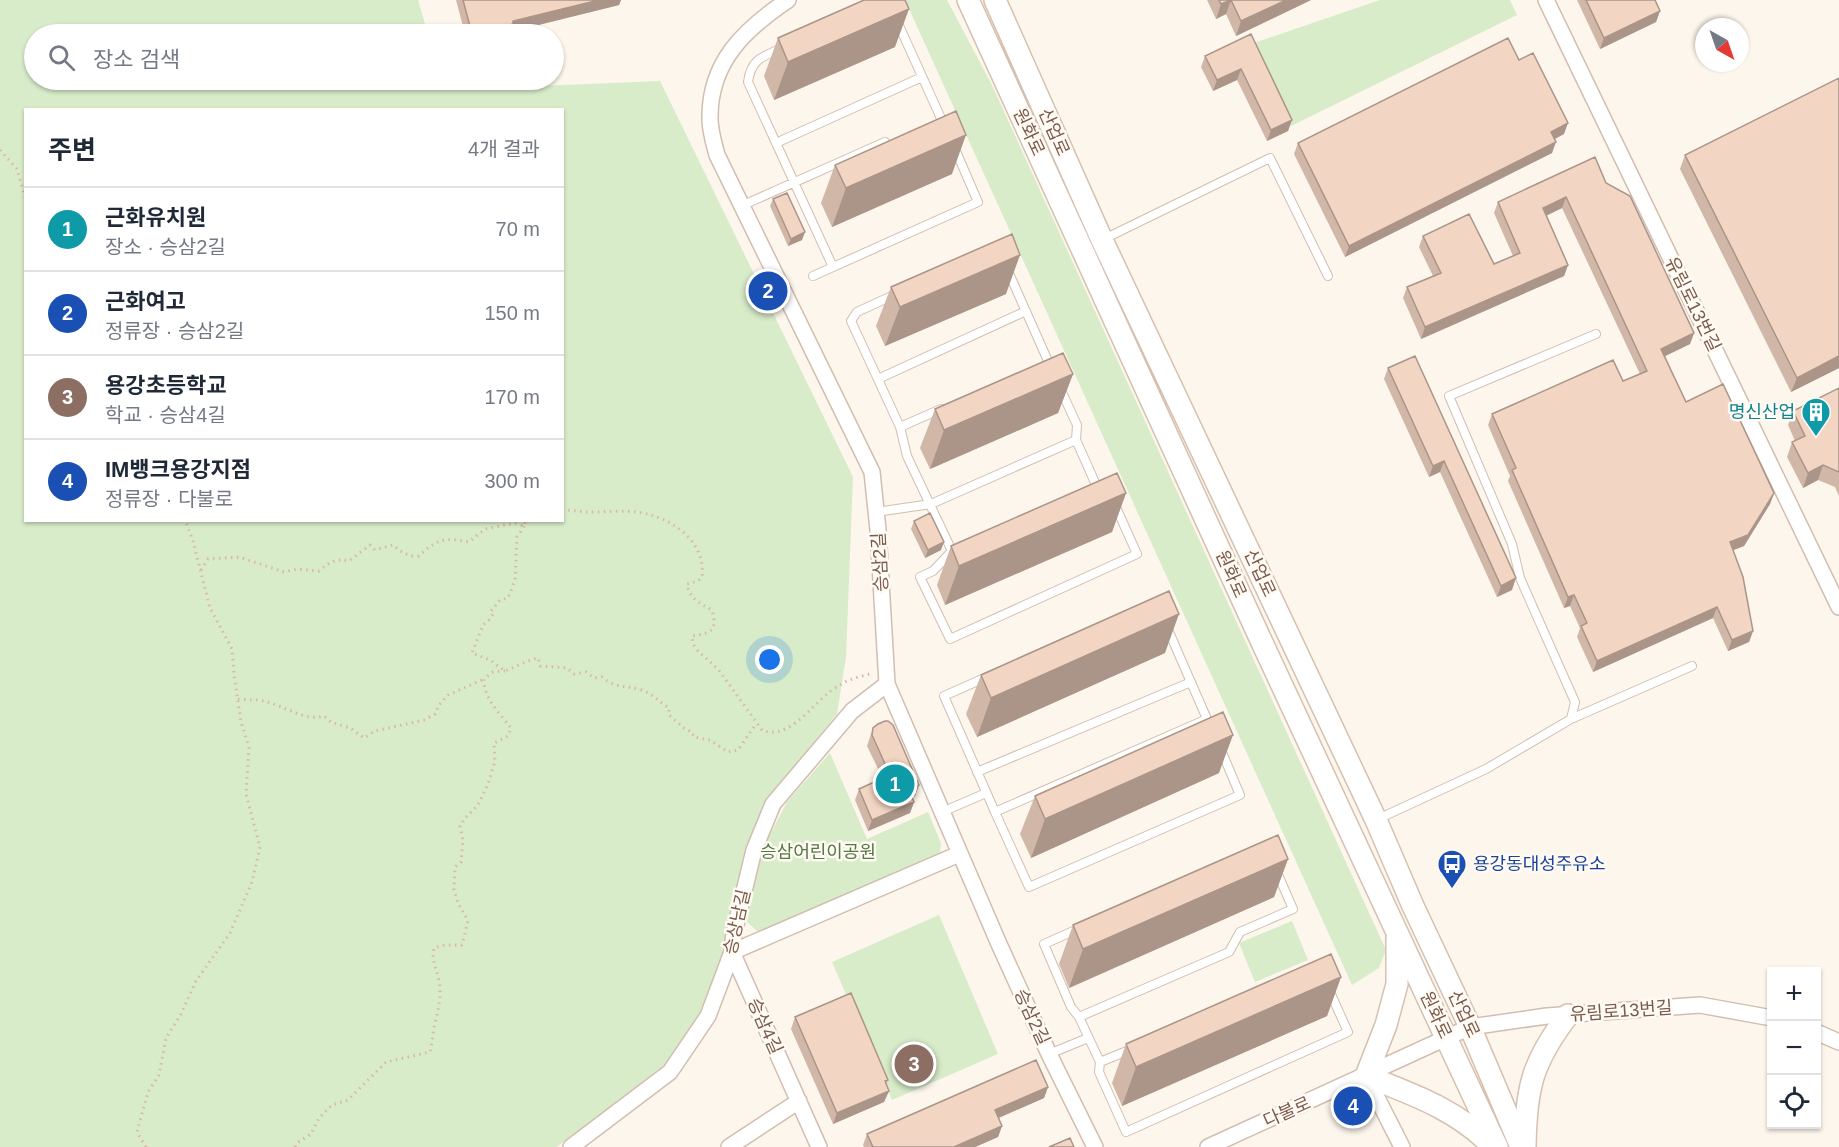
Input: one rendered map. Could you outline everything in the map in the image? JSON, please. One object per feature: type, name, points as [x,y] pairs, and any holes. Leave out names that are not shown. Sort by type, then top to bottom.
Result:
[{"type":"street","name":"승삼2길","points":[[788,0],[760,19],[730,51],[715,82],[710,119],[717,155],[872,472],[886,677],[959,854],[1049,1054],[1095,1147]]},
{"type":"street","name":"원화로","points":[[968,0],[1269,657],[1447,1038],[1495,1147]]},
{"type":"street","name":"산업로","points":[[995,0],[1102,240],[1376,820],[1523,1147]]},
{"type":"street","name":"유림로13번길","points":[[1546,0],[1839,607]]},
{"type":"street","name":"승상남길","points":[[571,1147],[670,1072],[708,1016],[732,952],[734,933],[754,850],[773,804],[852,711],[886,677]]},
{"type":"street","points":[[732,952],[959,854]]},
{"type":"street","points":[[1397,932],[1397,984],[1386,1025],[1366,1076],[1402,1147]]},
{"type":"street","name":"승삼4길","points":[[732,952],[819,1147]]},
{"type":"street","name":"유림로13번길","points":[[1470,1027],[1568,1014],[1700,1005],[1767,1017]]},
{"type":"street","points":[[1523,1147],[1531,1082],[1539,1059],[1568,1014]]},
{"type":"street","name":"다불로","points":[[1209,1147],[1470,1027]]},
{"type":"street","points":[[1821,1034],[1839,1042]]},
{"type":"street","points":[[1366,1076],[1452,1113],[1478,1131],[1495,1147]]},
{"type":"street","points":[[729,1147],[799,1101]]},
{"type":"lane","points":[[894,14],[945,129]]},
{"type":"lane","points":[[791,45],[758,58],[750,71],[748,82],[833,267]]},
{"type":"lane","points":[[776,143],[922,77]]},
{"type":"lane","points":[[930,123],[941,118]]},
{"type":"lane","points":[[813,276],[978,202],[950,139]]},
{"type":"lane","points":[[741,206],[888,141]]},
{"type":"lane","points":[[1102,240],[1270,158],[1328,276]]},
{"type":"lane","points":[[1002,258],[1053,372]]},
{"type":"lane","points":[[900,292],[857,312],[851,321],[900,427],[907,456],[952,551]]},
{"type":"lane","points":[[878,379],[1026,311]]},
{"type":"lane","points":[[1571,719],[1575,702],[1525,589],[1512,544],[1449,396],[1596,334]]},
{"type":"lane","points":[[1038,366],[1048,361]]},
{"type":"lane","points":[[963,546],[952,551],[933,571],[920,577],[950,639],[1137,554],[1077,440],[1077,425],[1058,382]]},
{"type":"lane","points":[[900,427],[953,403]]},
{"type":"lane","points":[[876,512],[931,504],[1077,440]]},
{"type":"lane","points":[[1087,491],[1103,489]]},
{"type":"lane","points":[[1212,730],[1156,602],[944,696],[1029,887],[1240,795],[1216,741]]},
{"type":"lane","points":[[1376,820],[1486,769],[1571,719],[1692,666]]},
{"type":"lane","points":[[977,772],[1191,682]]},
{"type":"lane","points":[[995,812],[1207,719]]},
{"type":"lane","points":[[942,812],[986,793]]},
{"type":"lane","points":[[1079,1017],[1229,952],[1240,932],[1293,909],[1270,857]]},
{"type":"lane","points":[[1086,926],[1044,944],[1071,1007],[1079,1017],[1100,1062],[1099,1072],[1126,1132],[1348,1032],[1326,983]]},
{"type":"lane","points":[[1049,1054],[1088,1038]]},
{"type":"lane","points":[[1100,1062],[1142,1045]]},
{"type":"path","points":[[0,150],[17,169],[24,193]]},
{"type":"path","points":[[564,510],[650,514],[690,537],[695,543],[703,567],[702,577],[698,581],[687,584],[688,590],[693,599],[711,610],[715,622],[714,628],[706,634],[692,636],[693,644],[718,669],[756,724],[768,733],[788,729],[822,697],[854,676],[886,677]]},
{"type":"path","points":[[146,1147],[137,1132],[148,1092],[159,1075],[166,1038],[181,1014],[196,981],[230,933],[252,882],[260,847],[246,795],[249,747],[241,722],[232,650],[210,608],[193,541],[186,522]]},
{"type":"path","points":[[201,572],[208,559],[227,557],[243,558],[284,572],[297,569],[319,571],[331,561],[339,559],[349,561],[370,545],[375,550],[393,545],[400,552],[412,557],[419,556],[431,544],[446,539],[469,542],[485,529],[515,522],[524,526]]},
{"type":"path","points":[[505,671],[490,660],[472,653],[483,625],[493,614],[491,611],[500,600],[508,598],[515,580],[517,537],[525,522]]},
{"type":"path","points":[[238,699],[267,701],[301,714],[324,716],[331,722],[350,728],[364,738],[375,731],[424,720],[435,714],[448,694],[484,679],[493,672],[505,671],[538,658],[540,666],[567,668],[574,674],[586,672],[594,678],[602,677],[612,685],[644,691],[661,700],[669,708],[669,715],[692,732],[694,737],[710,740],[728,752],[738,750],[756,724]]},
{"type":"path","points":[[294,1147],[310,1134],[319,1118],[332,1105],[348,1100],[386,1062],[430,1052],[434,1040],[434,1025],[441,1007],[439,981],[432,955],[434,948],[462,945],[467,930],[468,921],[453,890],[455,867],[461,862],[463,840],[460,826],[478,805],[488,784],[495,761],[494,743],[508,736],[511,728],[489,698],[484,679]]},
{"type":"green space","points":[[0,0],[418,0],[425,24],[24,24],[24,90],[564,90],[564,85],[660,81],[853,477],[846,657],[837,714],[765,802],[746,851],[722,958],[705,1015],[672,1059],[557,1147],[0,1147]]},
{"type":"green space","points":[[905,0],[947,0],[992,85],[1386,950],[1379,968],[1352,985]]},
{"type":"green space","points":[[1380,0],[1510,0],[1517,15],[1291,126],[1251,44]]},
{"type":"green space","name":"승삼어린이공원","points":[[830,753],[867,839],[928,812],[941,843],[940,853],[759,933],[743,918],[761,852],[787,802]]},
{"type":"green space","points":[[939,915],[998,1054],[892,1100],[832,962]]},
{"type":"green space","points":[[1292,921],[1308,960],[1255,982],[1239,943]]},
{"type":"building","points":[[463,0],[599,0],[513,21],[513,24],[469,24]]},
{"type":"building","points":[[864,0],[905,0],[909,9],[788,62],[778,38]]},
{"type":"building","points":[[1219,0],[1231,0],[1221,4]]},
{"type":"building","points":[[1231,0],[1286,0],[1241,21]]},
{"type":"building","points":[[1586,0],[1655,0],[1660,11],[1604,38]]},
{"type":"building","points":[[1251,34],[1292,120],[1271,130],[1241,69],[1217,80],[1205,56]]},
{"type":"building","points":[[1508,38],[1519,60],[1533,53],[1568,123],[1551,132],[1556,142],[1349,246],[1298,143]]},
{"type":"building","points":[[1839,78],[1839,356],[1797,378],[1685,155]]},
{"type":"building","points":[[956,111],[966,135],[846,188],[835,165]]},
{"type":"building","points":[[1595,157],[1606,183],[1630,196],[1694,333],[1661,349],[1686,402],[1723,384],[1774,493],[1748,535],[1730,542],[1743,577],[1753,631],[1732,640],[1717,607],[1597,661],[1581,626],[1587,623],[1574,595],[1568,597],[1512,470],[1516,468],[1492,414],[1613,360],[1623,381],[1647,371],[1566,197],[1543,208],[1568,265],[1425,327],[1407,287],[1441,273],[1423,236],[1469,214],[1494,264],[1520,253],[1498,202]]},
{"type":"building","points":[[787,193],[805,232],[791,239],[773,199]]},
{"type":"building","points":[[1012,234],[1020,255],[900,307],[891,287]]},
{"type":"building","points":[[1063,353],[1073,374],[944,430],[935,409]]},
{"type":"building","points":[[1415,356],[1516,578],[1501,586],[1444,461],[1433,466],[1388,368]]},
{"type":"building","name":"명신산업","points":[[1839,388],[1839,472],[1823,465],[1808,473],[1792,442],[1805,436],[1793,411]]},
{"type":"building","points":[[1117,473],[1126,493],[959,566],[951,546]]},
{"type":"building","points":[[930,513],[944,542],[928,550],[914,521]]},
{"type":"building","points":[[1169,591],[1179,614],[991,698],[981,675]]},
{"type":"building","points":[[1223,712],[1233,735],[1045,819],[1035,796]]},
{"type":"building","points":[[885,721],[893,725],[919,785],[909,790],[914,802],[872,820],[859,789],[881,779],[886,766],[872,735],[873,728]]},
{"type":"building","points":[[1278,835],[1288,859],[1083,949],[1073,925]]},
{"type":"building","points":[[1331,954],[1341,977],[1136,1067],[1126,1044]]},
{"type":"building","points":[[851,993],[888,1080],[885,1081],[889,1091],[837,1113],[795,1017]]},
{"type":"building","points":[[1036,1060],[1048,1087],[995,1110],[1002,1126],[954,1147],[873,1147],[867,1134]]},
{"type":"building","points":[[1070,1138],[1074,1147],[1049,1147]]},
{"type":"place","name":"근화여고","points":[[768,291]]},
{"type":"place","name":"명신산업","points":[[1816,438]]},
{"type":"place","name":"근화유치원","points":[[895,784]]},
{"type":"place","name":"용강동대성주유소","points":[[1452,890]]},
{"type":"place","name":"용강초등학교","points":[[914,1064]]},
{"type":"place","name":"IM뱅크용강지점","points":[[1353,1106]]}]
